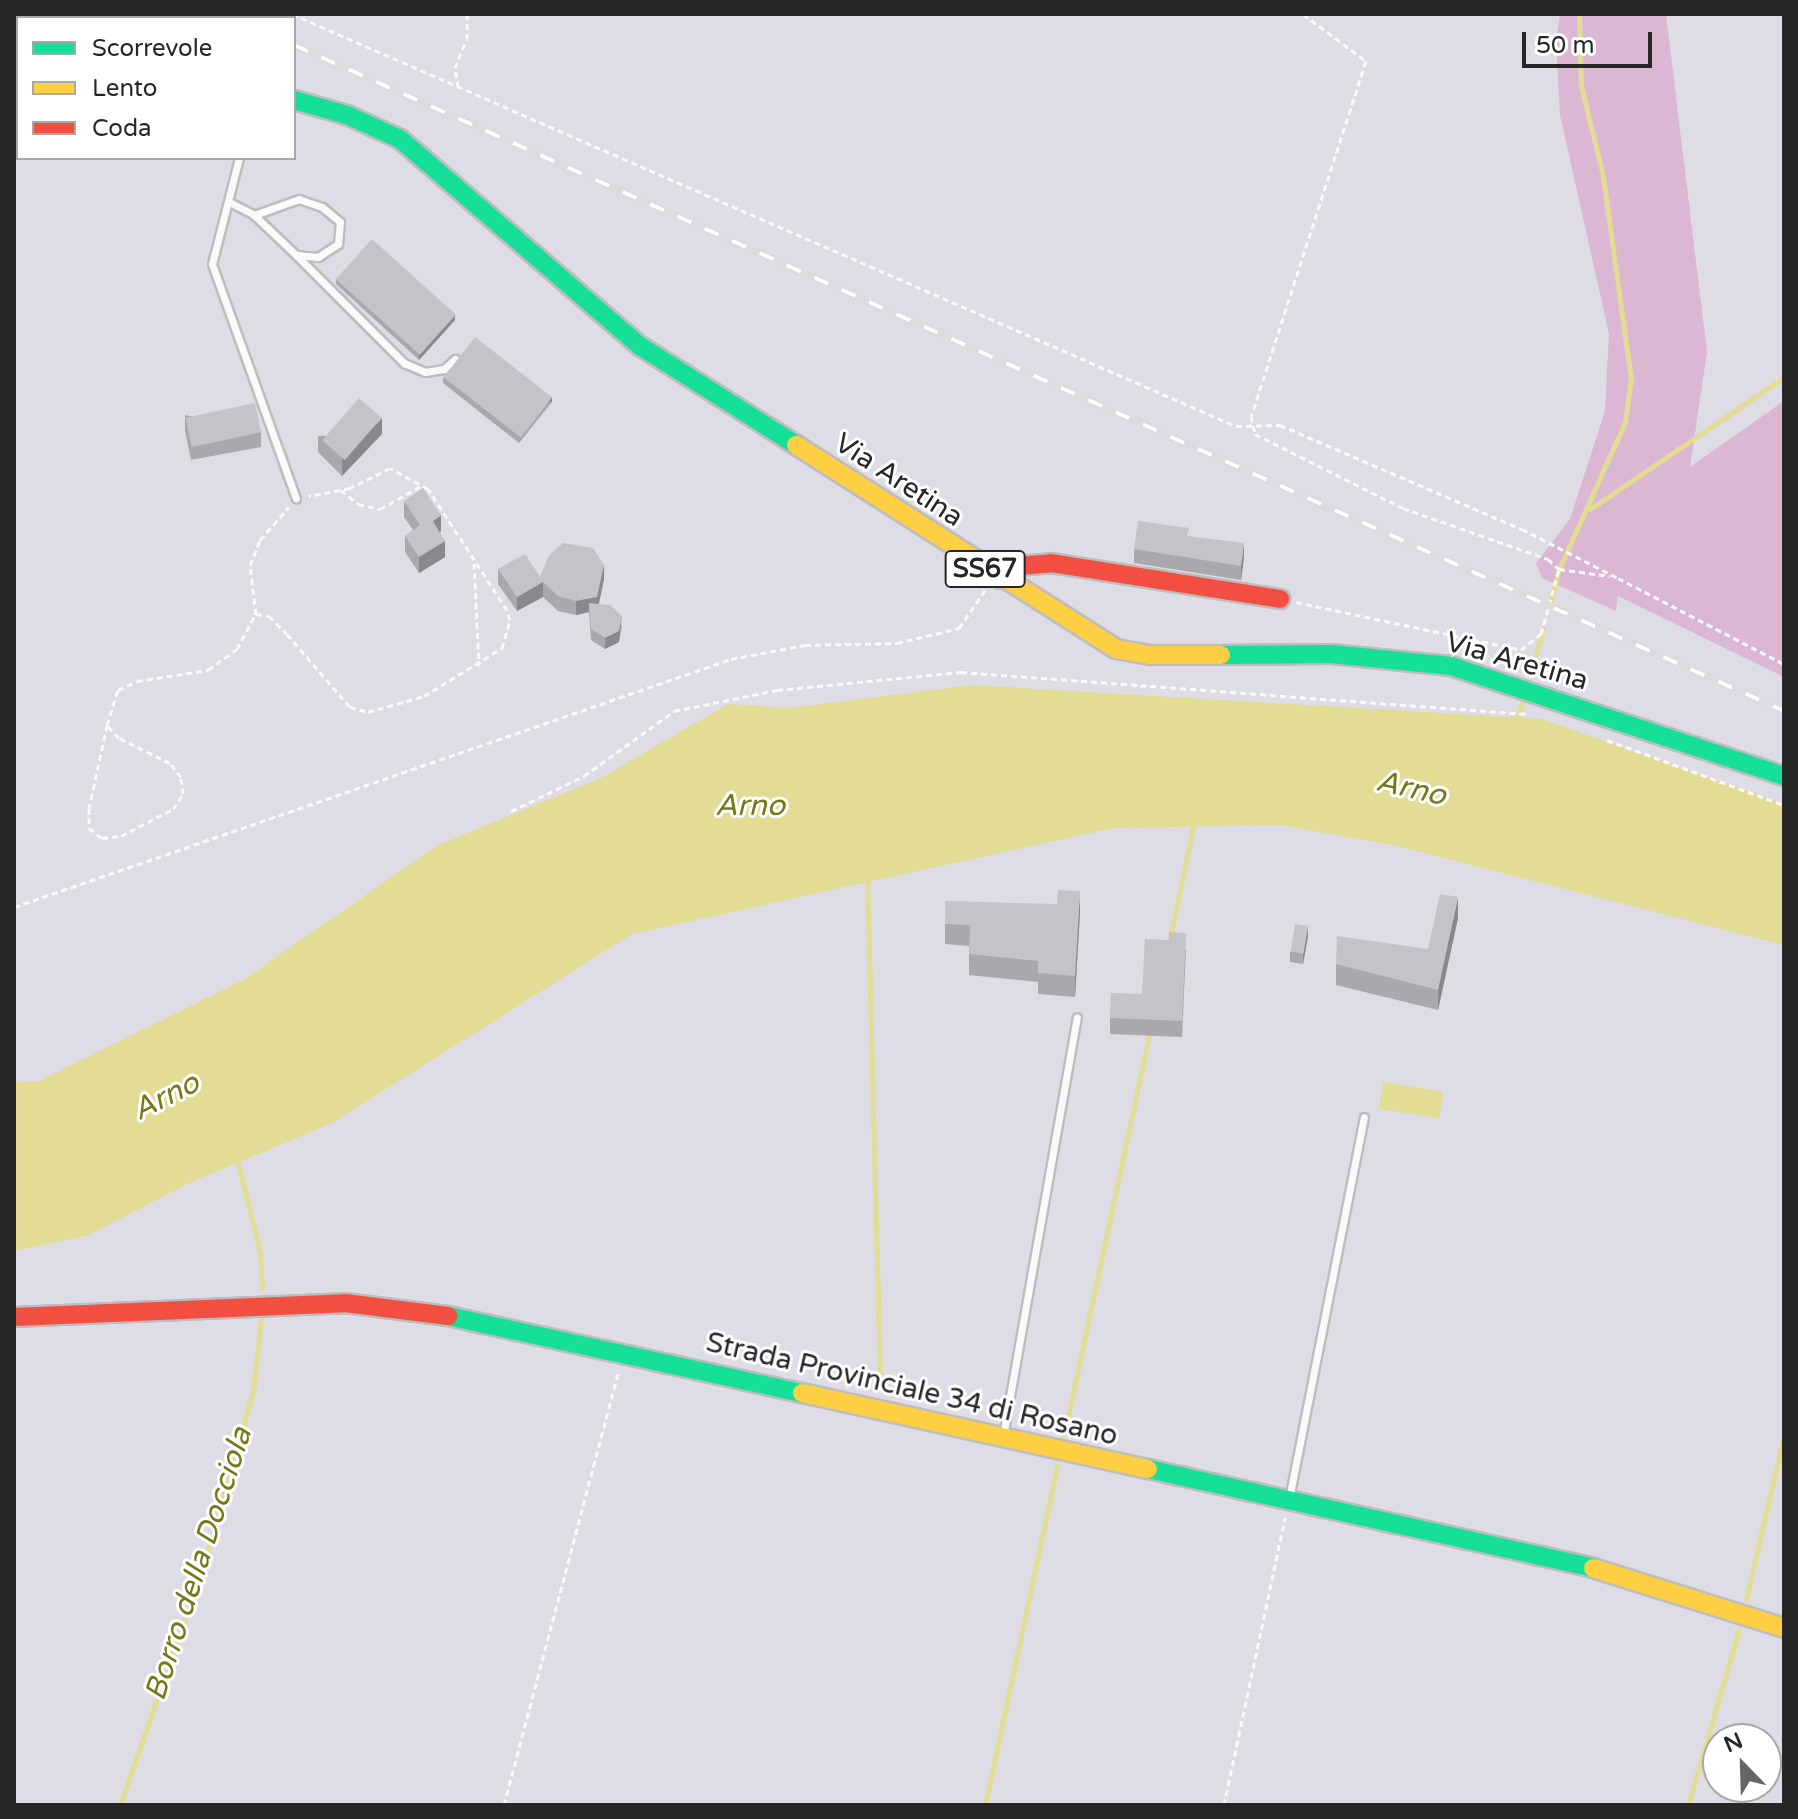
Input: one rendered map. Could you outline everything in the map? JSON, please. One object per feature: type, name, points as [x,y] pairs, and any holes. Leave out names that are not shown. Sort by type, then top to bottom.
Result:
[{"type":"main road","name":"Via Aretina","points":[[296,101],[347,115],[400,139],[640,346],[1001,579],[1116,649],[1151,655],[1331,654],[1451,666],[1784,776]]},
{"type":"main road","points":[[1001,579],[1019,566],[1051,563],[1280,599]]},
{"type":"main road","name":"Strada Provinciale 34 di Rosano","points":[[14,1317],[345,1303],[458,1317],[1582,1565],[1784,1628]]},
{"type":"lane","points":[[239,160],[212,264],[296,498]]},
{"type":"lane","points":[[254,215],[299,199],[322,207],[340,222],[338,244],[318,257],[296,255]]},
{"type":"lane","points":[[229,202],[254,215],[404,363],[425,372],[444,369],[455,359]]},
{"type":"lane","points":[[1002,1438],[1077,1017]]},
{"type":"lane","points":[[1288,1501],[1364,1117]]},
{"type":"path","points":[[292,14],[1236,426],[1280,425],[1560,548],[1784,664]]},
{"type":"path","points":[[458,87],[455,68],[467,39],[467,14]]},
{"type":"path","points":[[1303,14],[1366,61],[1251,416],[1255,434],[1403,508],[1548,559],[1559,569],[1616,577]]},
{"type":"path","points":[[107,725],[119,738],[170,763],[181,777],[183,794],[161,816],[121,836],[102,838],[89,828],[89,808],[107,725],[118,690],[137,681],[223,663],[256,614],[250,565],[260,540],[296,498],[341,490],[390,468],[422,485],[456,525],[474,563],[510,620],[502,648],[479,666],[424,696],[368,712],[350,707],[278,625],[256,614]]},
{"type":"path","points":[[341,490],[358,504],[380,509],[422,485]]},
{"type":"path","points":[[474,563],[479,666]]},
{"type":"path","points":[[1280,599],[1521,650],[1541,634],[1559,569]]},
{"type":"path","points":[[14,907],[731,659],[805,645],[897,643],[959,628],[968,623],[980,593],[1001,579]]},
{"type":"path","points":[[511,811],[584,776],[674,711],[792,689],[961,672],[1538,715]]},
{"type":"path","points":[[1595,735],[1784,805]]},
{"type":"path","points":[[504,1805],[623,1353]]},
{"type":"path","points":[[1224,1805],[1288,1501]]},
{"type":"shaded area","points":[[1560,14],[1666,14],[1707,352],[1690,467],[1784,401],[1784,677],[1618,596],[1616,611],[1542,578],[1536,563],[1570,519],[1605,411],[1609,334],[1560,115],[1556,42]]},
{"type":"water","name":"Arno","points":[[972,685],[1541,719],[1784,804],[1784,945],[1393,845],[1280,825],[1113,828],[632,934],[332,1123],[187,1184],[89,1235],[14,1251],[14,1082],[39,1081],[243,980],[438,845],[599,779],[728,704],[789,708]]},
{"type":"water","points":[[1383,1082],[1443,1092],[1439,1118],[1379,1109]]},
{"type":"building","points":[[372,239],[456,315],[420,355],[336,279]]},
{"type":"building","points":[[475,337],[552,397],[521,438],[444,377]]},
{"type":"building","points":[[359,398],[382,418],[345,460],[322,440]]},
{"type":"building","points":[[255,403],[261,432],[192,447],[186,418]]},
{"type":"building","points":[[423,488],[441,515],[433,521],[445,541],[419,557],[405,536],[420,525],[404,501]]},
{"type":"building","points":[[1138,521],[1189,528],[1187,536],[1244,543],[1241,566],[1134,549]]},
{"type":"building","points":[[563,543],[593,548],[604,565],[597,597],[576,601],[558,596],[543,582],[517,597],[498,569],[525,554],[540,577],[549,555]]},
{"type":"building","points":[[589,603],[610,605],[622,616],[619,631],[605,638],[591,629]]},
{"type":"building","points":[[1058,890],[1080,891],[1075,976],[1038,973],[1038,961],[969,954],[970,925],[945,924],[945,901],[1057,904]]},
{"type":"building","points":[[1440,894],[1458,897],[1438,990],[1336,964],[1337,936],[1428,949]]},
{"type":"building","points":[[1295,924],[1308,926],[1303,954],[1291,952]]},
{"type":"building","points":[[1169,932],[1186,933],[1182,1021],[1110,1018],[1111,993],[1142,994],[1145,939],[1169,940]]},
{"type":"waterway","points":[[1549,606],[1559,569],[1625,422],[1631,379],[1603,176],[1581,86],[1579,14]]},
{"type":"waterway","points":[[1590,509],[1784,377]]},
{"type":"waterway","points":[[1530,673],[1543,629]]},
{"type":"waterway","points":[[1517,722],[1522,703]]},
{"type":"waterway","points":[[1170,938],[1194,822]]},
{"type":"waterway","points":[[867,876],[880,1379]]},
{"type":"waterway","points":[[1064,1435],[1150,1030]]},
{"type":"waterway","name":"Borro della Docciola","points":[[236,1156],[260,1252],[262,1288]]},
{"type":"waterway","name":"Borro della Docciola","points":[[120,1805],[205,1561],[253,1391],[261,1319]]},
{"type":"waterway","points":[[1746,1599],[1784,1434]]},
{"type":"waterway","points":[[985,1805],[1057,1466]]},
{"type":"waterway","points":[[1688,1805],[1739,1630]]},
{"type":"railway","points":[[199,14],[204,16]]},
{"type":"railway","points":[[225,14],[230,16]]},
{"type":"railway","points":[[296,46],[1784,711]]},
{"type":"traffic: fast","points":[[296,101],[347,115],[400,139],[640,346],[796,445]]},
{"type":"traffic: fast","points":[[1221,655],[1331,654],[1451,666],[1784,776]]},
{"type":"traffic: fast","points":[[448,1316],[802,1393]]},
{"type":"traffic: fast","points":[[1148,1469],[1593,1568]]},
{"type":"traffic: slow","points":[[796,445],[1116,649],[1151,655],[1221,655]]},
{"type":"traffic: slow","points":[[802,1393],[1148,1469]]},
{"type":"traffic: slow","points":[[1593,1568],[1784,1628]]},
{"type":"traffic: jam","points":[[1001,579],[1019,566],[1051,563],[1280,599]]},
{"type":"traffic: jam","points":[[14,1317],[345,1303],[448,1316]]}]
